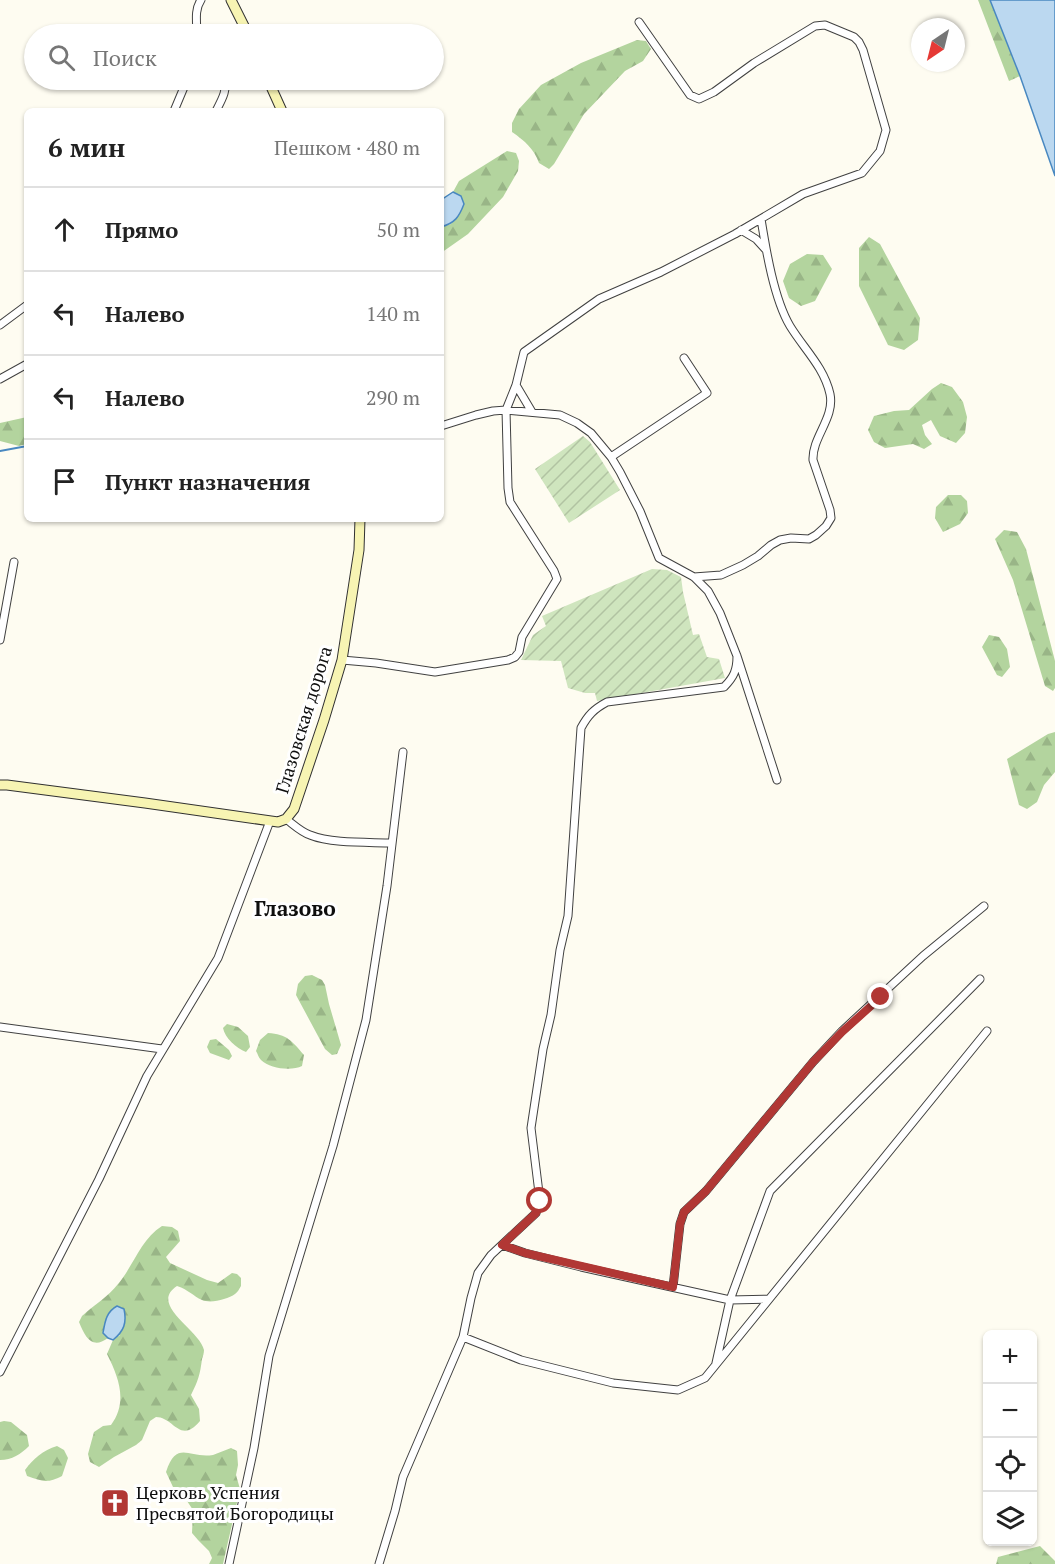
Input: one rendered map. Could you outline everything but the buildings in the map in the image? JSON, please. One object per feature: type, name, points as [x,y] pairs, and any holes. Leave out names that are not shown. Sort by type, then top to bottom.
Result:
[{"type":"street","points":[[196,24],[196,14],[201,0]]},
{"type":"street","points":[[231,0],[243,24]]},
{"type":"street","points":[[342,660],[435,672],[515,657],[519,652],[522,637],[557,579],[510,502],[506,410],[516,386],[524,352],[599,299],[661,272],[803,194],[862,173],[880,151],[886,130],[863,50],[854,37],[825,25],[815,26],[754,63],[714,92],[699,99],[690,95],[639,22]]},
{"type":"street","points":[[175,108],[183,90]]},
{"type":"street","points":[[217,108],[225,90]]},
{"type":"street","points":[[273,90],[281,108]]},
{"type":"street","points":[[694,577],[722,575],[758,556],[780,540],[808,539],[826,526],[831,518],[813,460],[813,452],[831,408],[830,394],[821,370],[790,326],[781,308],[766,250],[761,219]]},
{"type":"street","points":[[741,230],[756,239],[766,250]]},
{"type":"street","points":[[0,325],[24,306]]},
{"type":"street","points":[[611,458],[707,393],[684,358]]},
{"type":"street","points":[[0,379],[24,366]]},
{"type":"street","points":[[516,386],[532,412]]},
{"type":"street","points":[[444,425],[476,415],[506,410],[560,415],[591,433],[620,472],[640,511],[659,558],[694,577],[708,591],[720,613],[737,656],[777,780]]},
{"type":"street","name":"Глазовская дорога","points":[[0,785],[278,822],[286,819],[294,809],[342,660],[359,550],[360,522]]},
{"type":"street","points":[[0,640],[14,562]]},
{"type":"street","points":[[379,1564],[403,1477],[463,1337],[478,1273],[491,1255],[536,1213],[540,1201],[531,1128],[560,950],[568,916],[581,728],[595,708],[608,702],[724,687],[737,668],[737,656]]},
{"type":"street","points":[[229,1564],[254,1448],[269,1356],[333,1146],[366,1020],[387,886],[403,752]]},
{"type":"street","points":[[286,819],[312,836],[392,843]]},
{"type":"street","points":[[0,1372],[99,1179],[147,1076],[218,958],[270,821]]},
{"type":"street","points":[[673,1287],[680,1224],[684,1212],[706,1191],[813,1062],[835,1039],[923,956],[984,906]]},
{"type":"street","points":[[716,1365],[730,1300],[770,1191],[980,979]]},
{"type":"street","points":[[0,1027],[162,1049]]},
{"type":"street","points":[[463,1337],[521,1360],[613,1383],[678,1390],[705,1377],[987,1031]]},
{"type":"street","points":[[502,1245],[525,1253],[730,1300],[769,1299]]},
{"type":"green space","points":[[978,0],[990,0],[1020,76],[1009,81]]},
{"type":"green space","points":[[637,40],[646,41],[651,49],[643,61],[625,71],[584,114],[549,169],[539,163],[528,146],[512,132],[512,123],[519,109],[541,85],[581,63]]},
{"type":"green space","points":[[507,151],[516,153],[519,161],[518,171],[503,197],[468,234],[444,251],[444,226],[451,224],[461,196],[453,192],[459,181]]},
{"type":"green space","points":[[869,237],[880,244],[920,318],[918,340],[904,350],[888,345],[859,286],[859,248]]},
{"type":"green space","points":[[807,254],[823,255],[832,269],[815,301],[801,306],[789,298],[783,281],[790,264]]},
{"type":"green space","points":[[941,383],[952,387],[963,402],[967,417],[965,433],[956,443],[940,436],[931,420],[922,425],[925,435],[932,444],[924,449],[913,444],[885,448],[874,442],[868,430],[874,416],[909,410]]},
{"type":"green space","points":[[24,418],[24,445],[19,446],[0,441],[0,423]]},
{"type":"green space","points":[[583,436],[590,442],[620,490],[569,523],[535,469]]},
{"type":"green space","points":[[948,495],[961,495],[967,501],[968,513],[960,524],[943,532],[935,518],[936,507]]},
{"type":"green space","points":[[1004,530],[1017,532],[1026,549],[1055,661],[1053,691],[1045,686],[1013,580],[995,539]]},
{"type":"green space","points":[[652,569],[667,570],[681,577],[693,635],[699,634],[707,657],[719,659],[725,678],[597,701],[595,693],[585,693],[568,688],[561,661],[521,660],[533,635],[546,626],[542,616]]},
{"type":"green space","points":[[989,635],[999,637],[1007,649],[1010,667],[1002,677],[997,675],[982,647]]},
{"type":"green space","points":[[1055,732],[1055,772],[1044,785],[1037,802],[1027,809],[1019,805],[1007,759]]},
{"type":"green space","points":[[312,975],[322,980],[325,985],[341,1045],[337,1054],[332,1055],[325,1049],[296,995],[298,984],[305,976]]},
{"type":"green space","points":[[227,1024],[238,1027],[248,1036],[250,1047],[246,1052],[226,1035],[223,1028]]},
{"type":"green space","points":[[268,1033],[280,1035],[292,1042],[304,1055],[302,1066],[281,1068],[261,1060],[256,1051],[260,1040]]},
{"type":"green space","points":[[216,1039],[229,1050],[232,1056],[229,1060],[210,1053],[207,1047],[210,1040]]},
{"type":"green space","points":[[162,1226],[172,1227],[178,1231],[180,1241],[166,1257],[170,1263],[218,1283],[232,1273],[237,1274],[241,1278],[241,1286],[232,1296],[215,1301],[202,1300],[177,1286],[170,1293],[168,1301],[172,1309],[201,1342],[204,1350],[198,1378],[191,1395],[199,1409],[200,1421],[193,1428],[182,1430],[156,1417],[150,1421],[142,1440],[99,1467],[90,1462],[88,1454],[94,1432],[103,1426],[111,1425],[119,1408],[118,1381],[107,1354],[113,1340],[120,1335],[103,1333],[108,1338],[98,1343],[93,1342],[84,1333],[79,1322],[82,1316],[124,1277],[143,1245]]},
{"type":"green space","points":[[0,1422],[11,1422],[27,1435],[29,1446],[16,1456],[0,1460]]},
{"type":"green space","points":[[57,1446],[64,1450],[68,1458],[62,1476],[44,1481],[27,1476],[25,1470],[35,1459],[43,1452]]},
{"type":"green space","points":[[231,1448],[237,1451],[236,1475],[240,1489],[223,1564],[209,1564],[212,1558],[209,1551],[192,1533],[193,1510],[185,1498],[173,1487],[166,1472],[170,1462],[179,1453],[205,1456]]},
{"type":"green space","points":[[1040,1546],[1055,1561],[1055,1564],[996,1564],[998,1557]]},
{"type":"water","points":[[990,0],[1055,0],[1055,176],[1020,76]]},
{"type":"water","points":[[453,192],[461,196],[464,204],[456,219],[444,226],[444,198]]},
{"type":"water","points":[[117,1306],[124,1309],[125,1323],[113,1340],[103,1333],[108,1314]]},
{"type":"waterway","points":[[0,451],[24,447]]},
{"type":"place","name":"Церковь Успения Пресвятой Богородицы","points":[[115,1503]]},
{"type":"district","name":"Глазово","points":[[295,909]]},
{"type":"route","points":[[540,1201],[536,1213],[502,1245],[581,1267],[673,1287],[680,1224],[684,1212],[706,1191],[813,1062],[881,997]]}]
